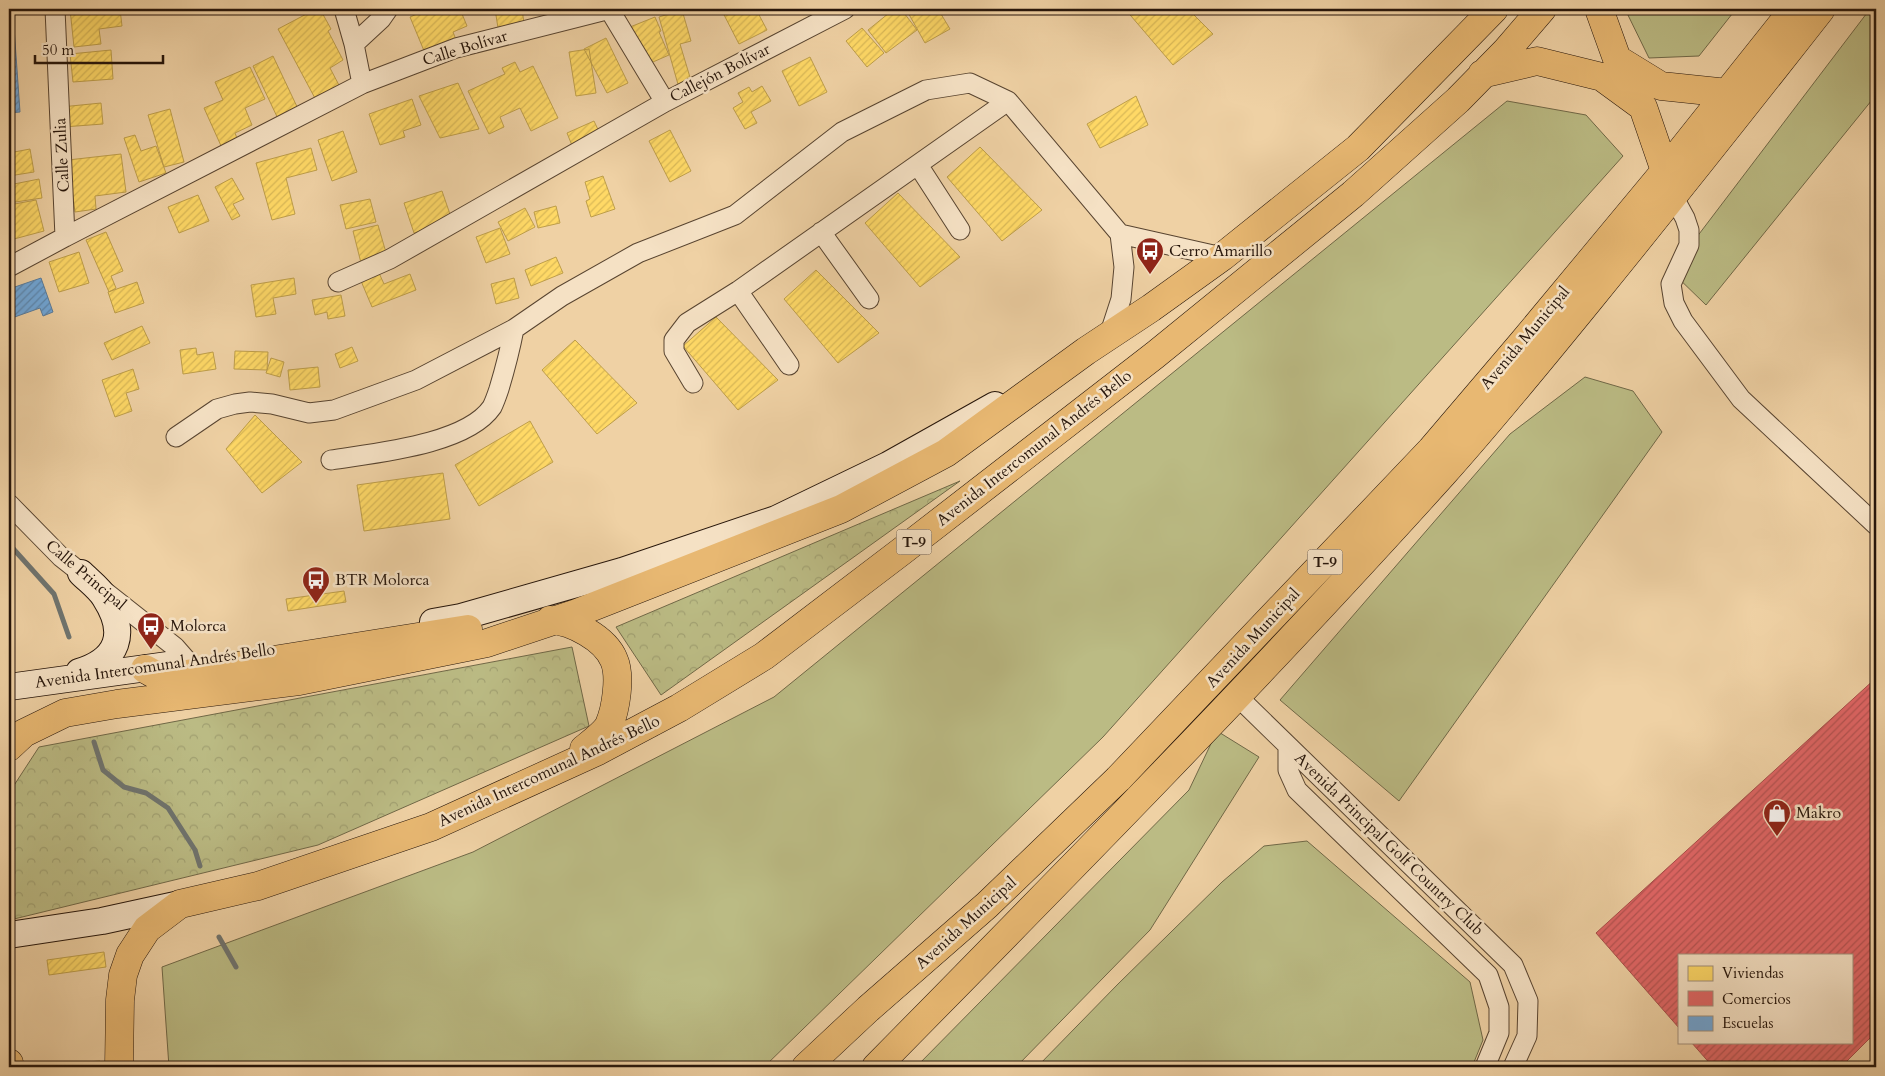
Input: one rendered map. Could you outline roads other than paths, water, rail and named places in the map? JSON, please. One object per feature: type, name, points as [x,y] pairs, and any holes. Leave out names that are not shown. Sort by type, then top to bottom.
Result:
[{"type":"highway","name":"Avenida Intercomunal Andrés Bello","points":[[1086,350],[1222,257],[1358,148],[1451,50],[1494,9]]},
{"type":"highway","name":"Avenida Intercomunal Andrés Bello","points":[[180,904],[258,886],[431,827],[598,751],[679,708],[764,656],[1198,320],[1353,194],[1432,124],[1506,51],[1542,9]]},
{"type":"highway","points":[[1600,9],[1617,59],[1661,86],[1728,93]]},
{"type":"highway","name":"Avenida Municipal","points":[[876,1067],[1237,696],[1446,471],[1548,350],[1669,183],[1728,93],[1794,9]]},
{"type":"highway","name":"Avenida Municipal","points":[[806,1067],[987,905],[1118,780],[1431,450],[1529,334],[1669,183],[1821,9]]},
{"type":"highway","points":[[1482,74],[1537,61],[1602,77],[1643,107],[1669,183]]},
{"type":"highway","points":[[9,747],[24,733],[65,713],[117,704],[299,681],[487,643],[556,620],[703,565],[841,509],[946,453],[1086,350]]},
{"type":"highway","points":[[145,669],[154,674],[168,676],[512,622],[556,620],[575,625],[603,644],[614,659],[616,699],[608,726],[585,748],[550,773]]},
{"type":"highway","points":[[119,1067],[120,1000],[123,975],[128,962],[147,929],[180,904]]},
{"type":"highway","points":[[9,1063],[10,1067]]},
{"type":"main road","name":"Avenida Intercomunal Andrés Bello","points":[[9,687],[244,655],[461,617],[622,571],[776,519],[853,483],[917,450],[1086,350]]},
{"type":"main road","points":[[51,681],[90,669],[112,654],[116,645],[117,631],[114,617],[105,598],[81,573]]},
{"type":"main road","name":"Avenida Intercomunal Andrés Bello","points":[[9,935],[102,921],[180,904]]},
{"type":"street","name":"Calle Zulia","points":[[55,9],[65,237]]},
{"type":"street","points":[[344,9],[354,44],[362,84]]},
{"type":"street","points":[[354,44],[388,9]]},
{"type":"street","name":"Calle Bolívar","points":[[65,237],[362,84],[456,48],[610,9]]},
{"type":"street","name":"Callejón Bolívar","points":[[610,9],[665,102],[845,9]]},
{"type":"street","points":[[176,437],[217,409],[234,404],[250,402],[272,404],[309,413],[334,410],[416,380],[514,329],[562,296],[638,253],[735,215],[842,132],[926,90],[970,83],[1008,101],[1120,234],[1124,268],[1121,299],[1109,336]]},
{"type":"street","points":[[693,383],[674,351],[674,340],[687,323],[738,291],[1008,101]]},
{"type":"street","points":[[338,282],[390,259],[665,102]]},
{"type":"street","points":[[918,164],[960,230]]},
{"type":"street","points":[[1669,183],[1689,230],[1689,245],[1671,284],[1674,304],[1683,322],[1741,399],[1876,524]]},
{"type":"street","points":[[821,232],[868,299]]},
{"type":"street","points":[[1120,234],[1222,257]]},
{"type":"street","points":[[9,267],[65,237]]},
{"type":"street","points":[[738,291],[788,365]]},
{"type":"street","points":[[331,460],[390,450],[440,438],[462,431],[485,416],[493,404],[504,373],[514,329]]},
{"type":"street","name":"Calle Principal","points":[[9,504],[61,557],[175,647],[189,662]]},
{"type":"street","points":[[1237,696],[1288,746]]},
{"type":"street","name":"Avenida Principal Golf Country Club","points":[[1288,746],[1288,770],[1297,790],[1488,975],[1499,1007],[1499,1034],[1485,1067]]},
{"type":"street","name":"Avenida Principal Golf Country Club","points":[[1288,746],[1513,965],[1528,1001],[1527,1036],[1513,1067]]},
{"type":"waterway","points":[[9,544],[54,594],[69,637]]},
{"type":"waterway","points":[[94,742],[103,770],[124,787],[146,793],[168,808],[195,850],[200,866]]},
{"type":"waterway","points":[[219,937],[236,967]]},
{"type":"place","name":"Cerro Amarillo","points":[[1150,275]]},
{"type":"place","name":"BTR Molorca","points":[[316,604]]},
{"type":"place","name":"Molorca","points":[[151,650]]},
{"type":"place","name":"Makro","points":[[1777,837]]}]
